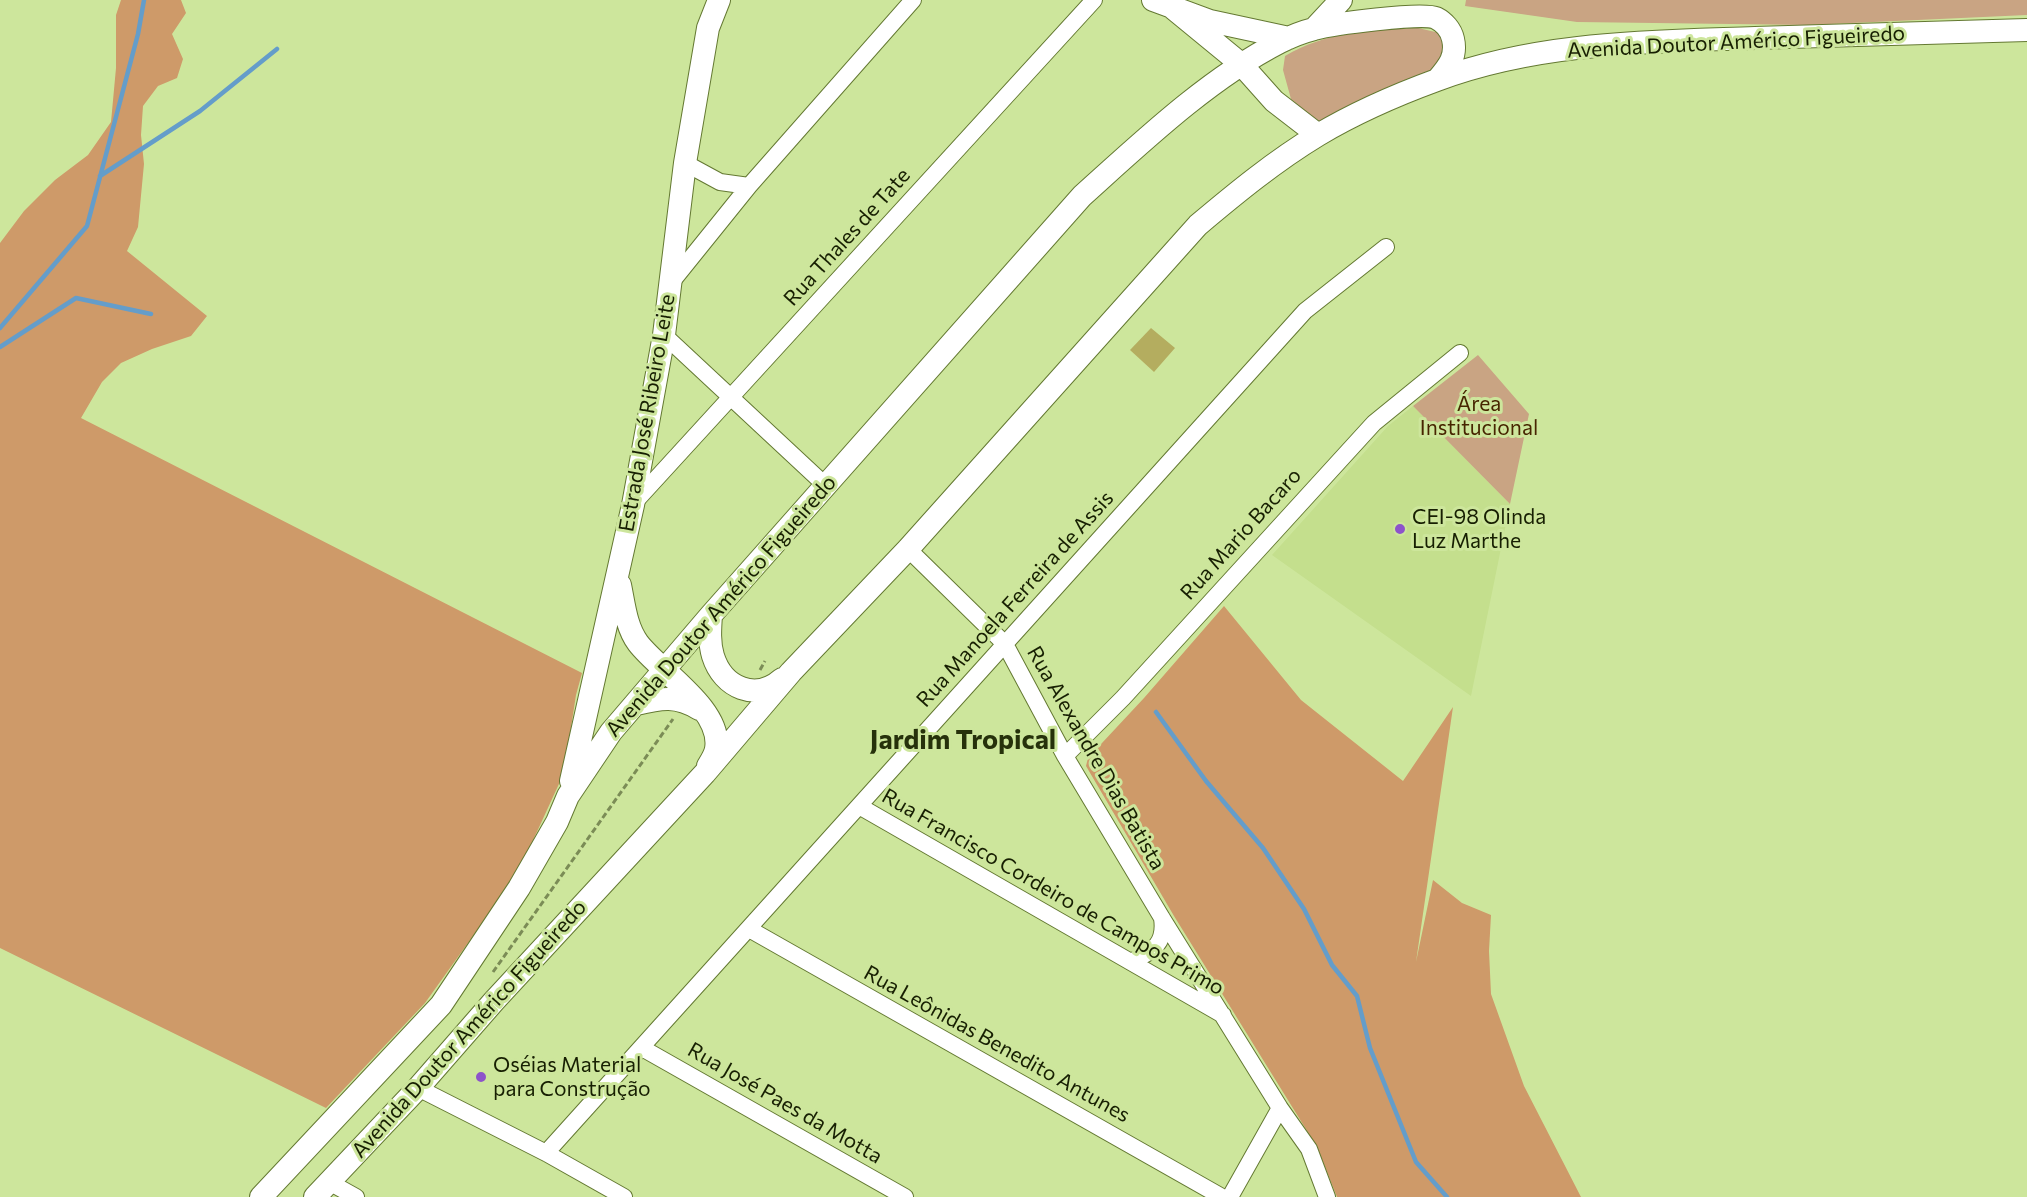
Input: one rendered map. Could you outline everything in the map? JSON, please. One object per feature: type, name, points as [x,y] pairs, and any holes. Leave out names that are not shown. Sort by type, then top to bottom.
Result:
[{"type":"main road","name":"Estrada José Ribeiro Leite","points":[[703,0],[708,28]]},
{"type":"main road","name":"Estrada José Ribeiro Leite","points":[[568,796],[619,576],[633,505],[664,335],[685,163],[708,28],[719,0]]},
{"type":"main road","points":[[1154,0],[1210,21],[1283,40],[1269,67],[1269,81],[1274,100]]},
{"type":"main road","name":"Avenida Doutor Américo Figueiredo","points":[[1314,29],[1341,0]]},
{"type":"main road","points":[[1174,9],[1241,64],[1274,100],[1318,135]]},
{"type":"main road","points":[[1438,9],[1453,37],[1455,53],[1452,63],[1438,79]]},
{"type":"main road","name":"Avenida Doutor Américo Figueiredo","points":[[261,1197],[441,1005],[519,888],[557,822],[568,796],[611,732],[825,485],[1082,196],[1143,142],[1241,64],[1283,40],[1314,29],[1423,16],[1438,9]]},
{"type":"main road","name":"Avenida Doutor Américo Figueiredo","points":[[322,1190],[418,1088],[494,1000],[705,773],[791,672],[908,549],[1198,225],[1242,188],[1318,135],[1384,101],[1438,79],[1515,57],[1582,46],[1725,39],[2027,30]]},
{"type":"main road","points":[[619,576],[627,619],[633,635],[665,671],[690,693],[706,713],[714,730],[716,749],[705,773]]},
{"type":"main road","points":[[711,615],[710,642],[713,656],[719,670],[735,686],[751,691],[777,684],[791,672]]},
{"type":"main road","points":[[636,704],[671,698],[689,703],[706,713]]},
{"type":"street","points":[[669,285],[749,186],[913,0]]},
{"type":"street","name":"Rua Thales de Tate","points":[[633,505],[1094,0]]},
{"type":"street","points":[[685,163],[720,183],[749,186]]},
{"type":"street","name":"Rua Manoela Ferreira de Assis","points":[[546,1153],[1305,310],[1386,247]]},
{"type":"street","points":[[664,335],[825,485]]},
{"type":"street","name":"Rua Mario Bacaro","points":[[1065,756],[1123,698],[1374,423],[1460,353]]},
{"type":"street","name":"Rua Alexandre Dias Batista","points":[[908,549],[1005,644],[1065,756],[1162,918],[1280,1108],[1309,1149],[1327,1197]]},
{"type":"street","name":"Rua Francisco Cordeiro de Campos Primo","points":[[859,806],[1224,1016]]},
{"type":"street","points":[[1131,962],[1150,952],[1159,943],[1164,931],[1162,918]]},
{"type":"street","name":"Rua Leônidas Benedito Antunes","points":[[749,929],[1222,1197]]},
{"type":"street","name":"Rua José Paes da Motta","points":[[642,1048],[905,1197]]},
{"type":"street","points":[[418,1088],[546,1153],[624,1197]]},
{"type":"street","points":[[1230,1197],[1280,1108]]},
{"type":"street","points":[[322,1190],[356,1197]]},
{"type":"shaded area","points":[[121,0],[181,0],[186,13],[172,34],[183,59],[177,78],[158,86],[143,106],[141,135],[144,164],[138,227],[127,251],[207,316],[191,336],[152,349],[121,363],[102,382],[81,418],[582,673],[576,695],[564,773],[518,873],[425,1003],[326,1108],[0,948],[0,243],[24,211],[55,180],[88,155],[111,122],[116,68],[116,15]]},
{"type":"shaded area","name":"CEI-98 Olinda Luz Marthe","points":[[1413,406],[1510,504],[1471,696],[1272,555],[1388,426]]},
{"type":"shaded area","points":[[1224,606],[1301,700],[1403,781],[1453,707],[1416,962],[1433,880],[1462,903],[1491,915],[1489,951],[1491,994],[1524,1086],[1581,1197],[1337,1197],[1317,1147],[1174,916],[1086,766],[1088,758]]},
{"type":"green space","points":[[1466,0],[2027,0],[2027,15],[1808,25],[1577,22],[1465,6]]},
{"type":"green space","points":[[1418,28],[1444,34],[1450,56],[1429,73],[1378,92],[1327,121],[1317,121],[1291,99],[1283,70],[1285,56],[1316,42],[1350,33]]},
{"type":"green space","name":"Área Institucional","points":[[1478,355],[1529,414],[1510,504],[1413,406]]},
{"type":"building","points":[[1151,328],[1175,348],[1154,372],[1130,350]]},
{"type":"waterway","points":[[0,328],[87,226],[138,34],[144,0]]},
{"type":"waterway","points":[[100,176],[200,111],[277,49]]},
{"type":"waterway","points":[[0,347],[76,298],[151,314]]},
{"type":"waterway","points":[[1156,712],[1206,781],[1263,848],[1304,909],[1332,965],[1357,996],[1370,1048],[1416,1162],[1447,1197]]},
{"type":"place","name":"CEI-98 Olinda Luz Marthe","points":[[1400,529]]},
{"type":"place","name":"Oséias Material para Construção","points":[[481,1077]]},
{"type":"district","name":"Jardim Tropical","points":[[963,740]]}]
